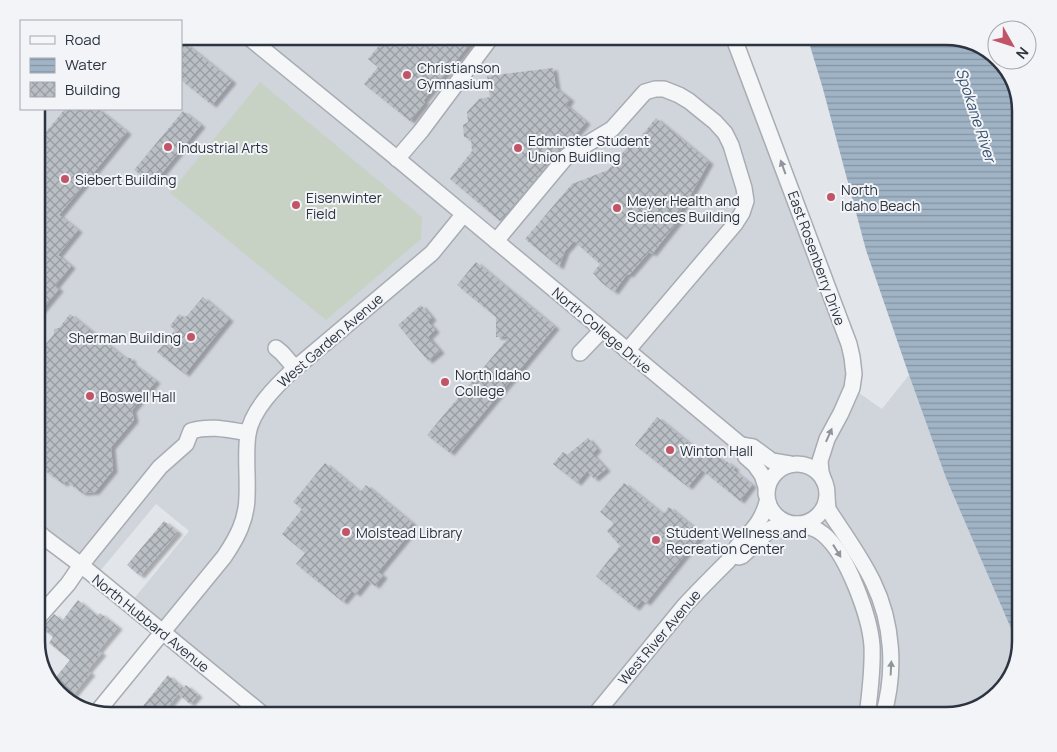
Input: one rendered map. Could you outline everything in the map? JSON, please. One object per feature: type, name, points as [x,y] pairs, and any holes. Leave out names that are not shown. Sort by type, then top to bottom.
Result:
[{"type":"street","name":"North College Drive","points":[[258,45],[398,159],[740,445],[746,456],[762,475],[767,498]]},
{"type":"street","points":[[398,159],[485,45]]},
{"type":"street","name":"East Rosenberry Drive","points":[[737,45],[849,344],[852,357],[854,374],[852,388],[827,439],[820,460],[824,481]]},
{"type":"street","points":[[496,241],[567,156],[612,129],[645,92],[664,89],[679,95],[715,122],[725,133],[731,145],[744,188],[746,201],[742,212],[735,224],[627,351]]},
{"type":"street","name":"West Garden Avenue","points":[[102,706],[224,557],[239,533],[245,516],[247,498],[248,433],[266,398],[295,368],[432,253],[463,214]]},
{"type":"street","points":[[580,353],[602,330]]},
{"type":"street","points":[[276,348],[295,368]]},
{"type":"street","points":[[45,610],[68,584],[160,468],[186,444],[191,431],[200,428],[211,428],[248,433]]},
{"type":"street","name":"North College Drive","points":[[740,445],[753,447],[772,461],[790,464]]},
{"type":"street","points":[[868,707],[871,689],[872,646],[870,627],[864,605],[844,562],[833,544],[816,529],[782,521],[770,510],[767,486],[770,478],[782,467],[790,464],[806,465],[820,474],[827,489],[828,509],[874,583],[887,623],[891,659],[886,707]]},
{"type":"street","name":"West River Avenue","points":[[601,707],[685,605],[728,562],[762,517],[767,498]]},
{"type":"street","points":[[794,524],[807,523],[814,519],[825,506],[827,498]]},
{"type":"street","name":"West River Avenue","points":[[728,562],[742,556],[772,528],[781,524],[794,524]]},
{"type":"street","name":"North Hubbard Avenue","points":[[45,539],[254,707]]},
{"type":"shaded area","name":"North Idaho College","points":[[182,45],[736,45],[849,344],[852,388],[882,409],[909,375],[946,478],[1012,631],[1012,641],[1010,658],[1001,678],[983,696],[959,706],[254,707],[129,605],[189,531],[156,504],[95,577],[45,537],[45,110],[182,110]]},
{"type":"green space","name":"Eisenwinter Field","points":[[260,82],[422,217],[421,239],[326,320],[170,193]]},
{"type":"water","name":"Spokane River","points":[[810,45],[946,45],[963,47],[983,56],[987,59],[987,70],[997,70],[1003,78],[1010,94],[1012,111],[1012,631],[946,478],[866,250]]},
{"type":"building","points":[[182,45],[187,45],[232,81],[212,105],[182,81]]},
{"type":"building","name":"Christianson Gymnasium","points":[[380,45],[469,45],[423,101],[425,102],[410,121],[364,84],[378,67],[368,59]]},
{"type":"building","name":"Edminster Student Union Buidling","points":[[553,68],[556,88],[570,99],[566,105],[586,122],[500,221],[450,179],[472,151],[471,139],[464,137],[463,125],[468,122],[467,112],[479,99],[490,97],[487,76]]},
{"type":"building","name":"Siebert Building","points":[[64,110],[99,110],[127,132],[59,215],[78,230],[58,255],[71,266],[55,286],[59,289],[45,306],[45,133]]},
{"type":"building","name":"Industrial Arts","points":[[183,111],[201,125],[153,184],[134,170]]},
{"type":"building","name":"Meyer Health and Sciences Building","points":[[656,118],[709,162],[676,217],[679,220],[652,254],[649,252],[629,275],[627,274],[614,292],[593,273],[600,264],[574,241],[565,251],[559,267],[525,239],[572,184],[608,170],[630,144],[633,146]]},
{"type":"building","points":[[476,262],[555,327],[450,453],[427,435],[509,337],[496,337],[496,317],[457,285]]},
{"type":"building","name":"Sherman Building","points":[[203,297],[229,319],[185,374],[157,352],[175,330],[170,326],[179,314],[185,318]]},
{"type":"building","points":[[421,305],[432,318],[428,322],[435,330],[428,337],[440,351],[428,361],[398,325]]},
{"type":"building","name":"Boswell Hall","points":[[70,314],[125,358],[131,358],[132,363],[156,381],[132,410],[134,420],[111,447],[113,470],[95,492],[82,493],[66,481],[63,484],[45,471],[45,345],[54,334],[54,329],[59,328]]},
{"type":"building","name":"Winton Hall","points":[[657,417],[705,456],[709,450],[725,463],[726,461],[735,468],[733,470],[752,485],[740,501],[702,470],[688,487],[635,445]]},
{"type":"building","points":[[588,438],[597,449],[592,454],[606,469],[594,479],[587,471],[577,483],[553,464],[563,452],[567,455]]},
{"type":"building","name":"Molstead Library","points":[[325,463],[360,492],[366,485],[412,523],[406,530],[410,533],[378,572],[383,576],[375,586],[367,580],[356,594],[352,591],[343,602],[296,564],[305,553],[282,534],[302,509],[293,502]]},
{"type":"building","name":"Student Wellness and Recreation Center","points":[[624,483],[663,514],[669,507],[702,534],[646,603],[642,600],[635,608],[596,576],[620,546],[607,531],[614,523],[600,512]]},
{"type":"building","points":[[164,521],[178,532],[140,576],[127,565]]},
{"type":"building","points":[[78,600],[97,616],[100,613],[118,627],[98,651],[102,653],[87,671],[91,673],[73,695],[56,677],[70,660],[49,643],[53,637],[45,630],[45,624],[54,614],[62,621]]},
{"type":"building","points":[[168,675],[183,688],[186,685],[198,695],[190,704],[178,694],[168,707],[142,707]]},
{"type":"place","name":"Christianson Gymnasium","points":[[407,75]]},
{"type":"place","name":"Industrial Arts","points":[[168,147]]},
{"type":"place","name":"Edminster Student Union Buidling","points":[[518,148]]},
{"type":"place","name":"Siebert Building","points":[[65,179]]},
{"type":"place","name":"North Idaho Beach","points":[[831,197]]},
{"type":"place","name":"Eisenwinter Field","points":[[296,205]]},
{"type":"place","name":"Meyer Health and Sciences Building","points":[[617,208]]},
{"type":"place","name":"Sherman Building","points":[[191,337]]},
{"type":"place","name":"North Idaho College","points":[[445,382]]},
{"type":"place","name":"Boswell Hall","points":[[90,396]]},
{"type":"place","name":"Winton Hall","points":[[670,450]]},
{"type":"place","name":"Molstead Library","points":[[346,532]]},
{"type":"place","name":"Student Wellness and Recreation Center","points":[[656,540]]}]
